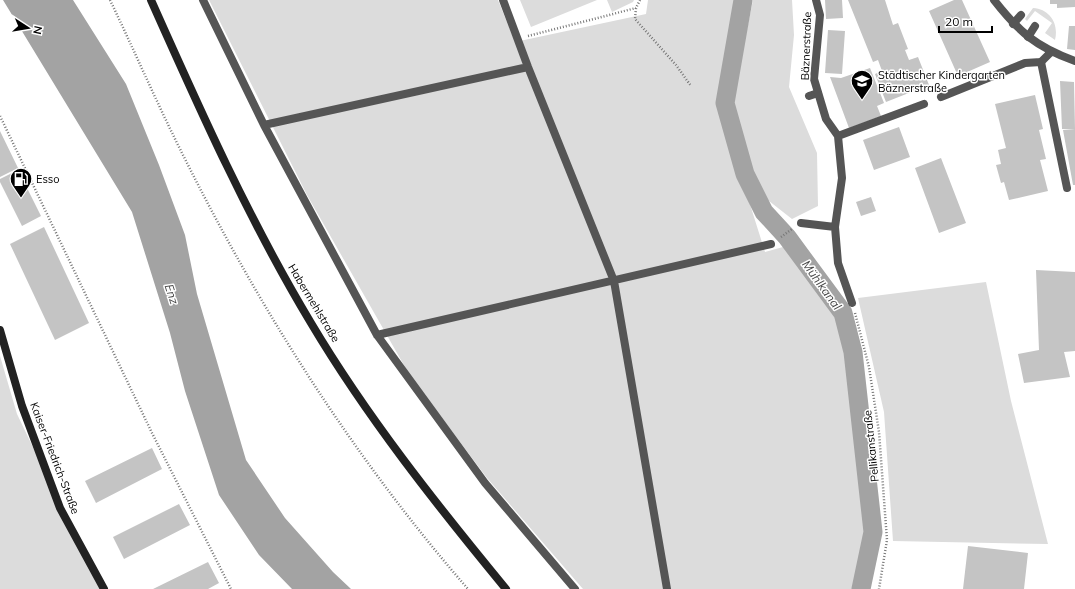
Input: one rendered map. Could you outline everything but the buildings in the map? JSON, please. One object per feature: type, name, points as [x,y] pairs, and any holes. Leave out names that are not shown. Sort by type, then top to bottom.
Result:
[{"type":"main road","name":"Habermehlstraße","points":[[151,0],[254,221],[312,324],[373,417],[446,516],[506,589]]},
{"type":"main road","name":"Kaiser-Friedrich-Straße","points":[[0,330],[22,406],[60,508],[104,589]]},
{"type":"street","points":[[203,0],[264,125],[377,335],[485,483],[575,589]]},
{"type":"street","points":[[503,0],[528,67],[614,281],[667,589]]},
{"type":"street","name":"Bäznerstraße","points":[[816,0],[820,15],[814,80],[826,118],[838,136],[842,178],[835,227],[838,263],[852,303]]},
{"type":"street","points":[[994,0],[1013,24],[1028,37],[1051,52],[1075,61]]},
{"type":"street","points":[[1013,24],[1021,14]]},
{"type":"street","points":[[1028,37],[1035,26]]},
{"type":"street","points":[[941,97],[1025,63],[1041,62],[1051,52]]},
{"type":"street","points":[[1041,62],[1068,188]]},
{"type":"street","points":[[264,125],[528,67]]},
{"type":"street","points":[[809,96],[818,92]]},
{"type":"street","points":[[838,136],[924,104]]},
{"type":"street","points":[[801,223],[835,227]]},
{"type":"street","points":[[377,335],[771,244]]},
{"type":"path","points":[[110,0],[181,150],[220,225],[275,323],[310,380],[355,446],[434,549],[468,589]]},
{"type":"path","points":[[640,0],[636,8],[635,19],[676,65],[691,86]]},
{"type":"path","points":[[518,38],[636,8]]},
{"type":"path","points":[[0,116],[152,432],[231,589]]},
{"type":"path","points":[[771,244],[801,223]]},
{"type":"path","name":"Pellikanstraße","points":[[852,303],[869,367],[879,432],[887,540],[879,589]]},
{"type":"shaded area","points":[[209,0],[498,0],[515,42],[646,14],[648,0],[737,0],[718,103],[765,252],[783,247],[840,318],[869,531],[856,589],[583,589],[487,478],[409,374],[307,195]]},
{"type":"shaded area","points":[[520,0],[597,0],[531,27]]},
{"type":"shaded area","points":[[607,0],[634,0],[633,2],[612,12]]},
{"type":"shaded area","points":[[753,0],[792,0],[794,35],[789,87],[817,153],[818,206],[792,219],[760,194],[732,103]]},
{"type":"shaded area","points":[[1033,8],[1044,11],[1052,18],[1056,28],[1055,40],[1045,33],[1052,23],[1035,11],[1027,21],[1025,19]]},
{"type":"shaded area","points":[[986,282],[1011,401],[1048,544],[893,541],[884,412],[858,298]]},
{"type":"shaded area","points":[[0,356],[17,414],[101,589],[0,589]]},
{"type":"water","name":"Enz","points":[[3,0],[73,0],[126,84],[159,165],[185,235],[197,294],[246,460],[285,518],[333,572],[351,589],[292,589],[259,555],[219,495],[185,391],[170,333],[132,212]]},
{"type":"waterway","name":"Mühlkanal","points":[[743,0],[725,103],[745,174],[764,212],[787,237],[843,313],[853,352],[873,532],[861,589]]},
{"type":"place","name":"Städtischer Kindergarten Bäznerstraße","points":[[862,100]]},
{"type":"place","name":"Esso","points":[[21,198]]}]
